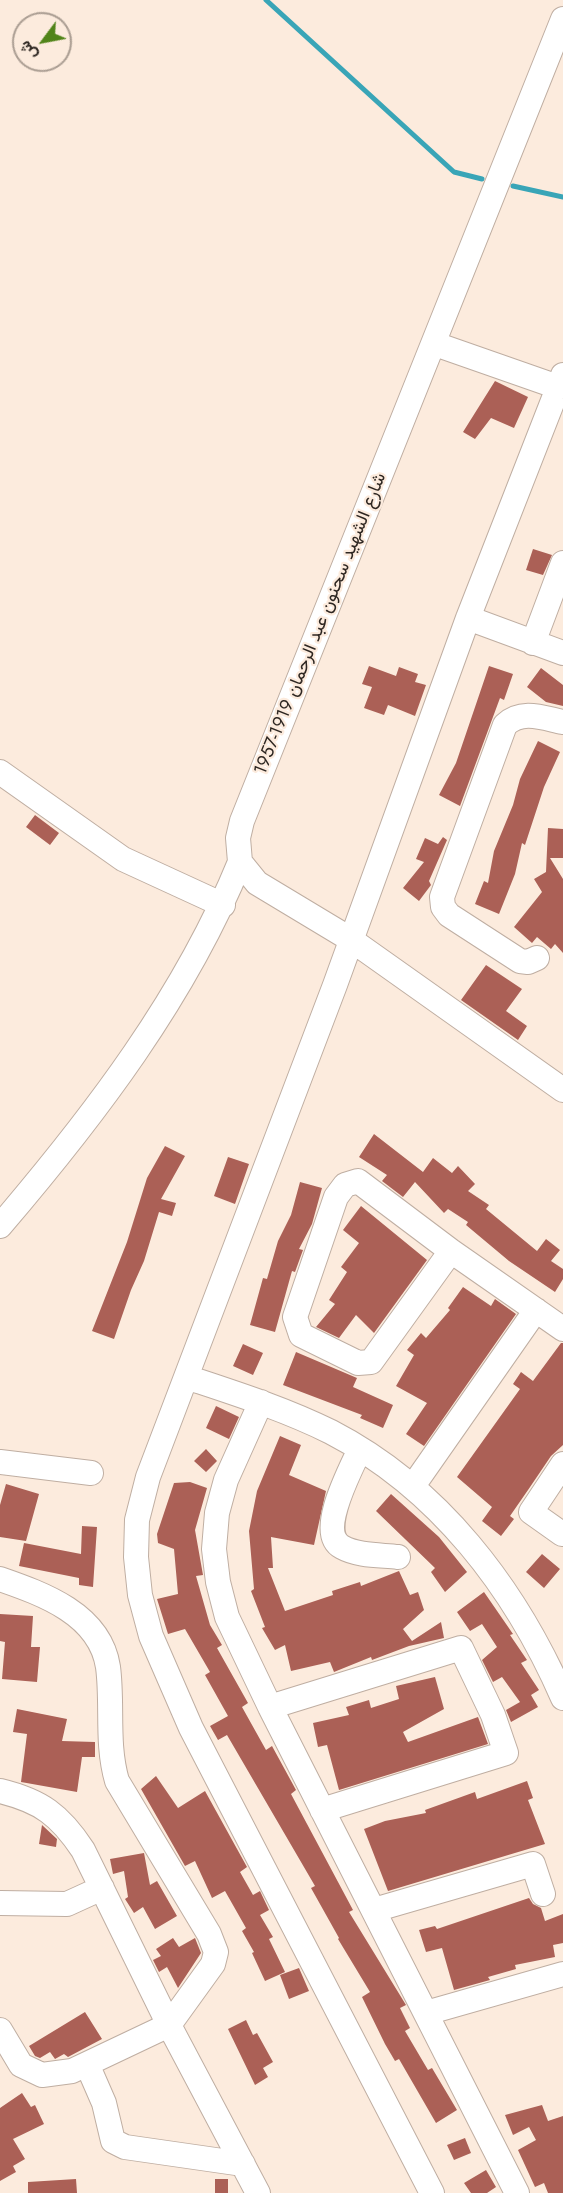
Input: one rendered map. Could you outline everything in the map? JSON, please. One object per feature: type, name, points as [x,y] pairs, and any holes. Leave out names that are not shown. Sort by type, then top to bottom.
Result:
[{"type":"street","name":"شارع الشهيد سحنون عبد الرحمان 1919-1957","points":[[240,862],[238,838],[242,821],[435,344],[563,19]]},
{"type":"street","points":[[432,2193],[191,1728],[151,1636],[140,1595],[136,1557],[137,1520],[148,1477],[468,618],[561,381],[435,344]]},
{"type":"street","points":[[532,643],[560,577]]},
{"type":"street","points":[[468,618],[563,653]]},
{"type":"street","points":[[537,958],[528,962],[520,961],[449,915],[443,907],[442,897],[505,725],[518,716],[563,722]]},
{"type":"street","points":[[0,772],[123,858],[223,905]]},
{"type":"street","points":[[0,1226],[82,1125],[145,1038],[223,905],[240,862],[257,883],[350,939],[563,1090]]},
{"type":"street","points":[[451,1251],[371,1362],[358,1363],[302,1335],[297,1327],[296,1317],[336,1197],[345,1185],[358,1181],[451,1251],[563,1329]]},
{"type":"street","points":[[413,1486],[536,1310]]},
{"type":"street","points":[[186,1377],[261,1402],[330,1431],[413,1486],[452,1525],[490,1569],[545,1656],[563,1698]]},
{"type":"street","points":[[261,1402],[226,1480],[217,1513],[214,1549],[227,1617],[270,1707],[516,2193]]},
{"type":"street","points":[[360,1449],[331,1521],[333,1537],[341,1547],[398,1557]]},
{"type":"street","points":[[0,1462],[91,1473]]},
{"type":"street","points":[[562,1533],[531,1512],[563,1464]]},
{"type":"street","points":[[0,1579],[41,1593],[69,1609],[87,1627],[103,1649],[108,1666],[111,1760],[117,1780],[209,1934],[216,1952],[213,1964],[169,2025],[72,2071],[42,2075],[21,2065],[0,2030]]},
{"type":"street","points":[[270,1707],[461,1648],[493,1715],[506,1753],[322,1809]]},
{"type":"street","points":[[0,1791],[28,1798],[50,1811],[76,1840],[169,2025],[258,2193]]},
{"type":"street","points":[[374,1910],[533,1864],[543,1894]]},
{"type":"street","points":[[0,1903],[67,1904],[102,1888]]},
{"type":"street","points":[[426,2013],[563,1974]]},
{"type":"street","points":[[87,2064],[104,2103],[107,2127],[112,2141],[125,2147],[243,2164]]},
{"type":"building","points":[[495,381],[528,397],[514,428],[491,418],[475,439],[463,432]]},
{"type":"building","points":[[533,549],[552,555],[543,575],[526,570]]},
{"type":"building","points":[[369,666],[396,676],[399,667],[418,674],[415,682],[426,685],[415,716],[388,705],[384,715],[364,708],[372,687],[362,684]]},
{"type":"building","points":[[489,666],[513,674],[504,700],[500,698],[460,806],[439,795],[456,763]]},
{"type":"building","points":[[541,668],[563,685],[563,706],[546,702],[527,687]]},
{"type":"building","points":[[538,741],[560,752],[544,787],[525,845],[522,843],[515,874],[499,914],[475,904],[484,881],[488,883],[494,851],[513,805],[520,779]]},
{"type":"building","points":[[35,815],[59,833],[50,845],[26,827]]},
{"type":"building","points":[[548,828],[563,829],[563,858],[550,858],[563,879],[563,953],[555,944],[551,949],[537,937],[532,943],[514,927],[542,892],[534,879],[546,872]]},
{"type":"building","points":[[443,837],[447,840],[429,881],[431,885],[419,901],[403,888],[424,862],[416,859],[425,838],[438,844]]},
{"type":"building","points":[[486,965],[522,989],[506,1011],[527,1026],[518,1040],[461,1000]]},
{"type":"building","points":[[374,1134],[423,1172],[433,1158],[452,1173],[458,1166],[475,1184],[468,1191],[489,1205],[486,1209],[537,1251],[546,1239],[560,1250],[551,1261],[563,1269],[563,1279],[555,1292],[509,1261],[466,1225],[468,1222],[448,1209],[444,1213],[415,1182],[403,1197],[382,1181],[387,1175],[359,1157]]},
{"type":"building","points":[[165,1146],[185,1156],[161,1199],[176,1203],[172,1216],[159,1212],[144,1261],[114,1339],[92,1331],[127,1242],[147,1178]]},
{"type":"building","points":[[228,1157],[249,1164],[235,1204],[214,1196]]},
{"type":"building","points":[[300,1182],[322,1188],[312,1224],[299,1249],[303,1250],[295,1272],[292,1271],[275,1332],[250,1325],[263,1278],[267,1279],[278,1241],[291,1215]]},
{"type":"building","points":[[361,1206],[427,1260],[374,1333],[356,1315],[339,1338],[316,1327],[335,1304],[329,1300],[347,1272],[341,1267],[359,1243],[343,1230]]},
{"type":"building","points":[[463,1287],[491,1306],[495,1299],[516,1314],[424,1446],[406,1434],[427,1403],[396,1386],[414,1355],[407,1350],[421,1333],[426,1338],[450,1310],[448,1308]]},
{"type":"building","points":[[563,1343],[563,1445],[551,1456],[510,1516],[514,1519],[501,1536],[482,1521],[492,1507],[457,1477],[520,1389],[513,1384],[521,1372],[533,1381]]},
{"type":"building","points":[[243,1344],[263,1353],[253,1375],[233,1366]]},
{"type":"building","points":[[296,1352],[357,1378],[353,1387],[393,1405],[383,1428],[360,1418],[362,1415],[283,1385]]},
{"type":"building","points":[[216,1406],[239,1417],[229,1439],[206,1428]]},
{"type":"building","points":[[280,1436],[301,1445],[289,1475],[326,1491],[314,1545],[271,1537],[273,1568],[268,1568],[285,1611],[333,1595],[332,1591],[360,1582],[361,1586],[399,1571],[410,1595],[418,1592],[424,1610],[403,1629],[412,1641],[441,1622],[444,1638],[409,1646],[372,1660],[371,1657],[334,1672],[330,1662],[291,1671],[285,1645],[275,1650],[262,1628],[265,1627],[251,1591],[254,1589],[249,1531],[257,1491]]},
{"type":"building","points":[[206,1449],[217,1461],[206,1472],[194,1461]]},
{"type":"building","points":[[190,1482],[207,1488],[195,1530],[203,1575],[196,1576],[210,1625],[222,1645],[217,1648],[248,1703],[242,1707],[266,1750],[272,1746],[296,1790],[291,1794],[353,1910],[349,1912],[406,2005],[400,2008],[410,2028],[405,2031],[428,2070],[432,2068],[457,2110],[436,2123],[399,2059],[395,2061],[385,2044],[362,1997],[370,1992],[311,1888],[315,1886],[227,1735],[218,1740],[210,1726],[228,1716],[205,1675],[210,1672],[185,1629],[168,1634],[157,1599],[178,1594],[174,1549],[158,1543],[157,1534],[174,1483]]},
{"type":"building","points":[[6,1484],[39,1494],[26,1541],[0,1537],[0,1505]]},
{"type":"building","points":[[391,1494],[439,1537],[467,1572],[445,1592],[431,1572],[435,1568],[376,1511]]},
{"type":"building","points":[[82,1526],[97,1527],[93,1587],[79,1585],[79,1578],[19,1566],[24,1543],[81,1554]]},
{"type":"building","points":[[542,1554],[560,1569],[544,1588],[526,1572]]},
{"type":"building","points":[[484,1592],[513,1634],[510,1635],[527,1660],[521,1663],[539,1690],[531,1695],[538,1707],[511,1722],[506,1710],[520,1702],[502,1677],[493,1682],[482,1660],[497,1647],[482,1624],[470,1631],[457,1612]]},
{"type":"building","points":[[0,1614],[33,1616],[31,1647],[40,1647],[37,1682],[2,1679],[5,1642],[0,1641]]},
{"type":"building","points":[[435,1677],[444,1709],[403,1732],[408,1742],[478,1717],[488,1744],[339,1790],[327,1745],[318,1747],[313,1723],[349,1715],[346,1707],[369,1700],[371,1708],[399,1699],[396,1686]]},
{"type":"building","points":[[17,1709],[67,1719],[62,1741],[95,1742],[95,1757],[82,1757],[77,1792],[21,1782],[27,1734],[13,1732]]},
{"type":"building","points":[[156,1776],[178,1808],[205,1791],[247,1867],[240,1872],[253,1895],[260,1891],[269,1910],[260,1915],[273,1937],[269,1939],[285,1972],[265,1981],[252,1953],[254,1952],[242,1931],[246,1928],[225,1891],[212,1898],[195,1861],[185,1866],[141,1789]]},
{"type":"building","points":[[527,1781],[533,1798],[528,1800],[545,1844],[388,1891],[364,1829],[385,1821],[426,1813],[425,1810],[475,1792],[477,1799]]},
{"type":"building","points":[[42,1825],[57,1839],[56,1847],[39,1844]]},
{"type":"building","points":[[144,1853],[150,1885],[157,1881],[177,1916],[155,1929],[143,1907],[134,1913],[125,1899],[128,1897],[124,1871],[113,1874],[110,1859]]},
{"type":"building","points":[[529,1898],[533,1904],[541,1908],[545,1921],[563,1914],[563,1943],[553,1945],[555,1957],[515,1965],[516,1969],[488,1977],[490,1980],[454,1990],[442,1948],[426,1952],[419,1930],[435,1926],[437,1929]]},
{"type":"building","points":[[173,1938],[179,1947],[195,1938],[201,1953],[178,1988],[167,1967],[159,1972],[153,1960],[161,1956],[156,1949]]},
{"type":"building","points":[[299,1968],[309,1991],[289,1999],[280,1975]]},
{"type":"building","points":[[85,2012],[102,2039],[68,2057],[64,2054],[55,2059],[50,2052],[40,2058],[35,2056],[29,2046]]},
{"type":"building","points":[[246,2020],[253,2035],[257,2033],[273,2062],[263,2068],[268,2077],[255,2085],[228,2029]]},
{"type":"building","points":[[22,2093],[31,2107],[35,2105],[44,2124],[13,2139],[25,2159],[13,2166],[16,2172],[0,2181],[0,2108]]},
{"type":"building","points":[[542,2105],[548,2121],[563,2116],[563,2193],[548,2193],[544,2183],[535,2187],[518,2150],[536,2140],[529,2127],[513,2135],[505,2115]]},
{"type":"building","points":[[465,2138],[471,2153],[454,2160],[447,2145]]},
{"type":"building","points":[[486,2170],[496,2187],[487,2193],[471,2193],[464,2183]]},
{"type":"building","points":[[76,2179],[77,2193],[28,2193],[28,2182]]},
{"type":"building","points":[[215,2179],[228,2179],[228,2193],[215,2193]]},
{"type":"waterway","points":[[266,0],[454,172],[482,179]]},
{"type":"waterway","points":[[513,186],[563,197]]}]
